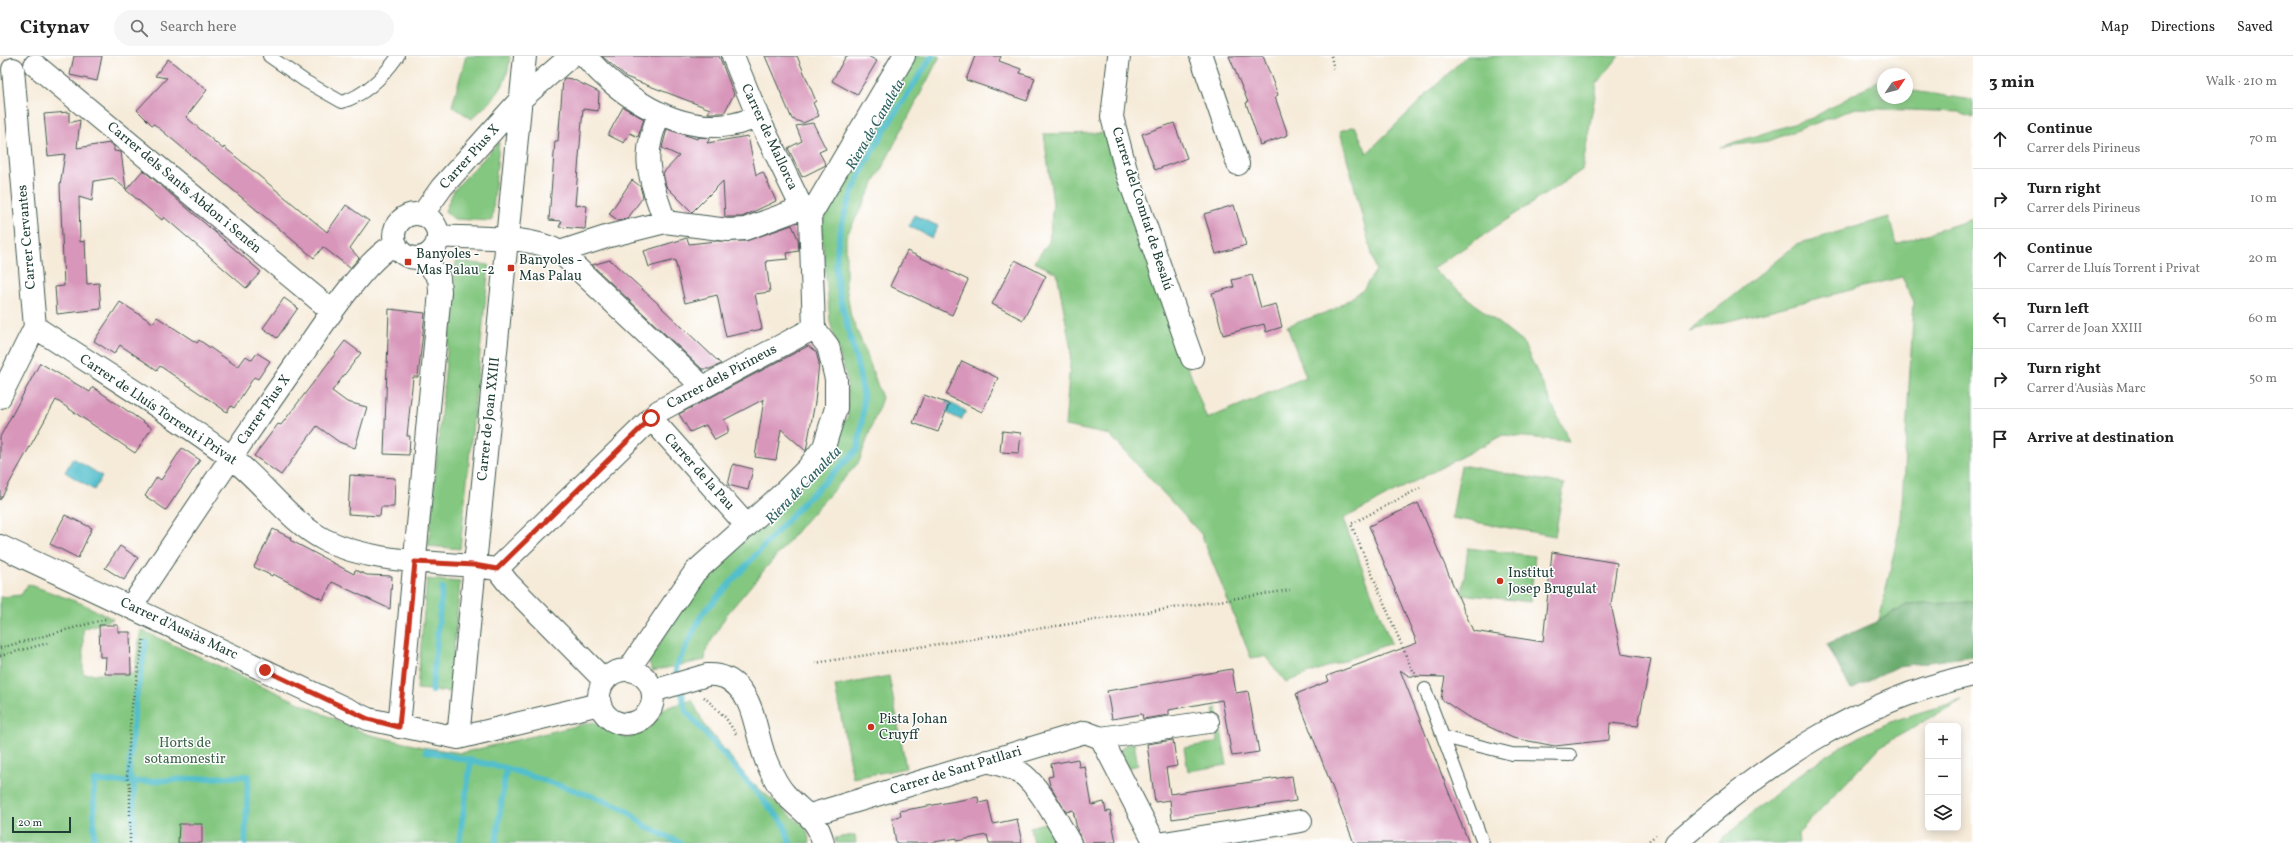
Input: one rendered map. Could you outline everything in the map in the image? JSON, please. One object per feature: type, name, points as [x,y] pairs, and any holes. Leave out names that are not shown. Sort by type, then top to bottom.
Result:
[{"type":"street","name":"Carrer de Joan XXIII","points":[[458,738],[525,56]]},
{"type":"street","name":"Carrer Pius X","points":[[422,215],[442,187],[520,100],[571,56]]},
{"type":"street","points":[[585,56],[596,69],[622,91],[660,112],[683,122],[708,126],[729,125],[758,117]]},
{"type":"street","name":"Carrer de Mallorca","points":[[733,56],[758,117],[806,212]]},
{"type":"street","points":[[629,670],[695,572],[747,526],[808,468],[824,447],[829,435],[836,408],[836,379],[828,346],[814,328],[806,212],[904,56]]},
{"type":"street","name":"Carrer del Comtat de Besalú","points":[[1119,56],[1112,117],[1126,170],[1192,358]]},
{"type":"street","points":[[1201,56],[1238,164]]},
{"type":"street","points":[[7,62],[27,69],[39,61]]},
{"type":"street","name":"Carrer dels Sants Abdon i Senén","points":[[39,61],[332,311]]},
{"type":"street","name":"Carrer Cervantes","points":[[7,62],[35,327]]},
{"type":"street","points":[[660,112],[650,133],[647,152],[651,180],[665,222]]},
{"type":"street","points":[[560,252],[609,236],[665,222],[728,230],[745,229],[806,212]]},
{"type":"street","points":[[410,215],[422,215],[433,222],[438,236],[436,246],[431,252],[423,257],[406,255],[396,244],[394,234],[402,219],[410,215]]},
{"type":"street","points":[[438,236],[508,240],[542,244],[560,252],[703,387]]},
{"type":"street","name":"Carrer Pius X","points":[[131,607],[231,457],[332,311],[377,256],[396,244]]},
{"type":"street","points":[[399,727],[440,292],[439,278],[423,257]]},
{"type":"street","points":[[0,397],[35,327]]},
{"type":"street","name":"Carrer de Lluís Torrent i Privat","points":[[35,327],[231,457],[301,524],[325,540],[358,552],[415,562],[474,565]]},
{"type":"street","name":"Carrer dels Pirineus","points":[[497,569],[659,411],[814,328]]},
{"type":"street","name":"Carrer de la Pau","points":[[651,418],[747,526]]},
{"type":"street","name":"Carrer d'Ausiàs Marc","points":[[0,546],[368,719],[399,727],[458,738],[600,699]]},
{"type":"street","points":[[474,565],[497,569],[619,723],[638,721],[648,714],[652,707],[653,691],[644,676],[629,670],[615,672],[600,699]]},
{"type":"street","points":[[653,691],[707,675],[717,674],[729,678],[741,690],[747,702],[767,764],[785,793],[810,815],[818,826],[823,843]]},
{"type":"street","points":[[1676,843],[1748,783],[1778,761],[1818,737],[1865,712],[1904,696],[1949,681],[1973,676]]},
{"type":"street","points":[[1155,843],[1101,738],[1208,722]]},
{"type":"street","name":"Carrer de Sant Patllari","points":[[810,815],[1084,732],[1101,738]]},
{"type":"street","points":[[987,761],[1013,769],[1027,777],[1053,813],[1070,843]]},
{"type":"street","points":[[1164,843],[1302,821]]},
{"type":"lane","points":[[270,56],[305,81],[342,102],[354,98],[378,80],[398,56]]},
{"type":"lane","points":[[1425,690],[1483,843]]},
{"type":"lane","points":[[1443,737],[1512,754],[1570,755]]},
{"type":"path","points":[[1331,56],[1334,70]]},
{"type":"path","points":[[1420,488],[1351,524],[1410,665],[1425,690]]},
{"type":"path","points":[[815,663],[1290,590]]},
{"type":"path","points":[[0,648],[126,614],[131,607]]},
{"type":"path","points":[[130,843],[130,784],[127,778],[131,712],[144,635],[153,617]]},
{"type":"path","points":[[0,656],[48,643]]},
{"type":"green space","points":[[466,56],[510,56],[503,85],[493,98],[472,119],[452,106]]},
{"type":"green space","points":[[913,56],[940,56],[846,237],[846,286],[851,317],[866,352],[882,398],[859,462],[810,516],[727,614],[706,650],[705,660],[652,671],[649,661],[701,577],[827,456],[848,416],[847,379],[830,322],[821,224]]},
{"type":"green space","points":[[1466,56],[1619,56],[1597,84],[1582,170],[1432,269],[1524,344],[1569,441],[1503,435],[1343,519],[1391,643],[1286,682],[1265,656],[1251,658],[1201,534],[1110,435],[1065,426],[1071,350],[1057,273],[1034,262],[1049,242],[1053,204],[1044,134],[1109,133],[1115,170],[1207,419],[1306,377],[1287,326],[1333,310],[1363,290],[1376,270],[1340,131],[1355,126],[1367,153]]},
{"type":"green space","points":[[1877,81],[1877,104],[1913,104],[1913,91],[1973,100],[1973,117],[1960,112],[1856,108],[1769,141],[1720,147],[1812,118]]},
{"type":"green space","points":[[499,142],[492,221],[454,219],[445,211],[454,190]]},
{"type":"green space","points":[[1889,217],[1896,244],[1973,219],[1973,602],[1906,605],[1879,621],[1901,520],[1914,302],[1902,277],[1689,331],[1797,244]]},
{"type":"green space","points":[[456,261],[489,265],[460,549],[428,546]]},
{"type":"green space","points":[[1461,465],[1564,484],[1555,536],[1452,518]]},
{"type":"green space","points":[[1468,548],[1535,556],[1530,602],[1462,594]]},
{"type":"green space","points":[[427,579],[460,582],[450,692],[417,689]]},
{"type":"green space","name":"Horts de sotamonestir","points":[[28,584],[83,604],[113,619],[83,629],[83,674],[134,674],[141,630],[367,734],[422,747],[461,753],[593,722],[626,738],[638,734],[648,728],[656,720],[662,709],[692,700],[705,726],[750,781],[806,828],[810,843],[0,843],[0,597],[21,595]]},
{"type":"green space","points":[[1973,602],[1973,656],[1899,666],[1851,690],[1827,644],[1879,621],[1906,605]]},
{"type":"green space","name":"Pista Johan Cruyff","points":[[889,676],[906,768],[853,778],[835,686]]},
{"type":"green space","points":[[1962,700],[1881,746],[1798,833],[1799,843],[1718,843],[1797,776],[1840,747],[1895,720]]},
{"type":"green space","points":[[1217,708],[1227,765],[1188,771],[1184,748],[1218,742],[1213,709]]},
{"type":"green space","points":[[1134,743],[1138,765],[1128,768],[1120,753],[1123,746]]},
{"type":"green space","points":[[1049,822],[1054,843],[1033,843],[1030,827]]},
{"type":"green space","points":[[855,835],[856,843],[836,843],[835,838]]},
{"type":"water","points":[[914,215],[938,226],[932,238],[909,226]]},
{"type":"water","points":[[946,401],[966,411],[961,420],[941,410]]},
{"type":"water","points":[[73,458],[102,476],[94,490],[65,472]]},
{"type":"building","points":[[74,56],[102,56],[97,81],[70,75]]},
{"type":"building","points":[[602,56],[719,56],[734,94],[724,113],[708,113],[710,109],[626,77]]},
{"type":"building","points":[[765,56],[797,56],[816,101],[813,103],[819,116],[803,123],[792,119]]},
{"type":"building","points":[[846,56],[868,56],[877,61],[857,95],[832,81]]},
{"type":"building","points":[[975,56],[1001,56],[999,61],[1021,69],[1020,73],[1035,78],[1027,101],[966,80]]},
{"type":"building","points":[[1229,56],[1263,56],[1278,95],[1275,97],[1288,135],[1260,145],[1246,103],[1248,102]]},
{"type":"building","points":[[168,59],[207,90],[186,117],[223,149],[224,147],[327,232],[346,205],[369,221],[350,248],[359,258],[350,268],[323,247],[314,258],[154,124],[152,125],[137,110],[167,78],[155,76]]},
{"type":"building","points":[[565,78],[572,79],[599,92],[598,111],[583,109],[575,205],[587,206],[585,229],[559,227],[562,221],[549,220],[555,141],[558,141],[563,80]]},
{"type":"building","points":[[623,107],[644,119],[638,137],[630,133],[624,143],[608,135]]},
{"type":"building","points":[[69,112],[69,123],[80,120],[77,148],[110,143],[114,146],[114,151],[121,152],[126,189],[113,178],[94,181],[92,201],[79,197],[80,242],[85,241],[87,284],[99,283],[101,309],[57,314],[55,287],[64,286],[60,185],[65,154],[48,156],[44,114]]},
{"type":"building","points":[[813,123],[826,149],[819,152],[826,165],[802,177],[788,148],[802,141],[796,126]]},
{"type":"building","points":[[1174,123],[1187,158],[1155,170],[1142,134]]},
{"type":"building","points":[[667,129],[697,139],[698,137],[710,138],[707,143],[748,136],[756,175],[763,172],[776,201],[742,217],[725,217],[723,181],[692,212],[666,186],[663,173],[679,156],[662,148]]},
{"type":"building","points":[[143,170],[261,272],[246,288],[164,217],[162,220],[126,190]]},
{"type":"building","points":[[632,180],[640,186],[643,197],[628,218],[619,221],[609,214]]},
{"type":"building","points":[[1234,205],[1246,245],[1216,254],[1204,214]]},
{"type":"building","points":[[792,225],[798,239],[799,251],[787,253],[788,259],[766,261],[770,292],[755,294],[762,329],[726,337],[717,295],[685,303],[675,260],[649,267],[644,251],[687,238],[689,244],[716,241],[746,241]]},
{"type":"building","points":[[907,251],[968,280],[952,315],[890,286]]},
{"type":"building","points":[[610,260],[663,308],[721,364],[710,369],[702,369],[592,265]]},
{"type":"building","points":[[1015,260],[1046,276],[1023,320],[992,304]]},
{"type":"building","points":[[1252,275],[1261,308],[1276,304],[1282,327],[1266,332],[1264,324],[1223,335],[1212,293],[1234,287],[1232,280]]},
{"type":"building","points":[[284,298],[298,308],[277,338],[263,328]]},
{"type":"building","points":[[120,302],[153,323],[157,317],[197,343],[199,340],[238,367],[246,356],[252,360],[257,353],[270,361],[258,379],[254,377],[234,408],[231,406],[227,412],[160,366],[157,370],[120,345],[114,354],[94,341]]},
{"type":"building","points":[[389,309],[425,313],[418,377],[413,377],[407,436],[410,436],[409,455],[384,454]]},
{"type":"building","points":[[345,341],[361,353],[332,391],[347,402],[367,407],[355,448],[339,442],[317,426],[281,475],[254,456],[278,424],[281,425]]},
{"type":"building","points":[[808,346],[816,352],[819,363],[815,402],[806,451],[781,429],[776,460],[755,457],[764,399],[724,420],[728,427],[728,433],[715,440],[706,425],[690,432],[679,414]]},
{"type":"building","points":[[962,361],[998,378],[982,412],[946,395]]},
{"type":"building","points":[[40,363],[90,392],[93,387],[152,428],[135,453],[56,400],[0,500],[0,437]]},
{"type":"building","points":[[924,395],[949,404],[938,432],[913,423]]},
{"type":"building","points":[[1002,431],[1021,433],[1019,453],[1000,452]]},
{"type":"building","points":[[182,448],[200,460],[166,510],[145,496],[157,477],[161,480]]},
{"type":"building","points":[[733,464],[753,469],[748,490],[728,485]]},
{"type":"building","points":[[350,475],[395,478],[394,507],[381,507],[380,516],[348,514]]},
{"type":"building","points":[[1418,503],[1473,631],[1543,642],[1552,552],[1617,563],[1611,605],[1622,654],[1651,659],[1638,726],[1610,723],[1609,740],[1555,746],[1513,738],[1468,717],[1441,699],[1445,677],[1409,676],[1400,670],[1469,843],[1354,843],[1296,694],[1329,681],[1327,676],[1417,643],[1369,526]]},
{"type":"building","points":[[65,515],[92,528],[78,558],[50,544]]},
{"type":"building","points":[[273,529],[291,538],[290,540],[354,574],[355,570],[367,575],[392,576],[390,609],[332,582],[323,600],[273,574],[272,576],[254,567]]},
{"type":"building","points":[[120,546],[138,558],[124,580],[105,568]]},
{"type":"building","points":[[99,625],[118,625],[118,632],[130,632],[131,674],[105,674],[106,657],[100,657]]},
{"type":"building","points":[[1232,669],[1236,693],[1248,691],[1259,752],[1232,756],[1222,700],[1169,710],[1169,715],[1143,719],[1142,714],[1112,719],[1107,691]]},
{"type":"building","points":[[1173,740],[1177,766],[1166,768],[1170,794],[1292,776],[1296,801],[1172,819],[1170,800],[1155,802],[1147,744]]},
{"type":"building","points":[[1078,759],[1079,767],[1085,766],[1092,805],[1104,802],[1106,812],[1110,811],[1116,842],[1082,843],[1073,810],[1066,812],[1050,785],[1048,777],[1053,776],[1051,764]]},
{"type":"building","points":[[978,797],[979,803],[988,801],[993,824],[1017,819],[1022,843],[989,843],[987,835],[957,841],[957,838],[929,843],[896,843],[892,818],[901,816],[900,811]]},
{"type":"building","points":[[179,824],[202,824],[202,843],[178,843]]},
{"type":"waterway","name":"Riera de Canaleta","points":[[790,843],[784,824],[686,711],[676,668],[702,614],[802,504],[858,449],[863,414],[863,394],[838,285],[837,255],[842,225],[851,195],[865,165],[881,136],[932,56]]},
{"type":"waterway","points":[[432,691],[442,588]]},
{"type":"waterway","points":[[133,843],[134,788],[129,773],[135,705],[146,642]]},
{"type":"waterway","points":[[426,751],[506,768],[595,797],[626,810],[645,826],[680,843]]},
{"type":"waterway","points":[[459,843],[471,760]]},
{"type":"waterway","points":[[496,843],[506,768]]},
{"type":"waterway","points":[[94,843],[94,781],[133,782],[248,776],[245,843]]},
{"type":"place","name":"Banyoles - Mas Palau -2","points":[[408,262]]},
{"type":"place","name":"Banyoles - Mas Palau","points":[[511,268]]},
{"type":"place","name":"Institut Josep Brugulat","points":[[1500,581]]},
{"type":"place","name":"Pista Johan Cruyff","points":[[871,727]]},
{"type":"route","points":[[265,670],[368,719],[399,727],[415,562],[474,565],[497,569],[651,418]]}]
